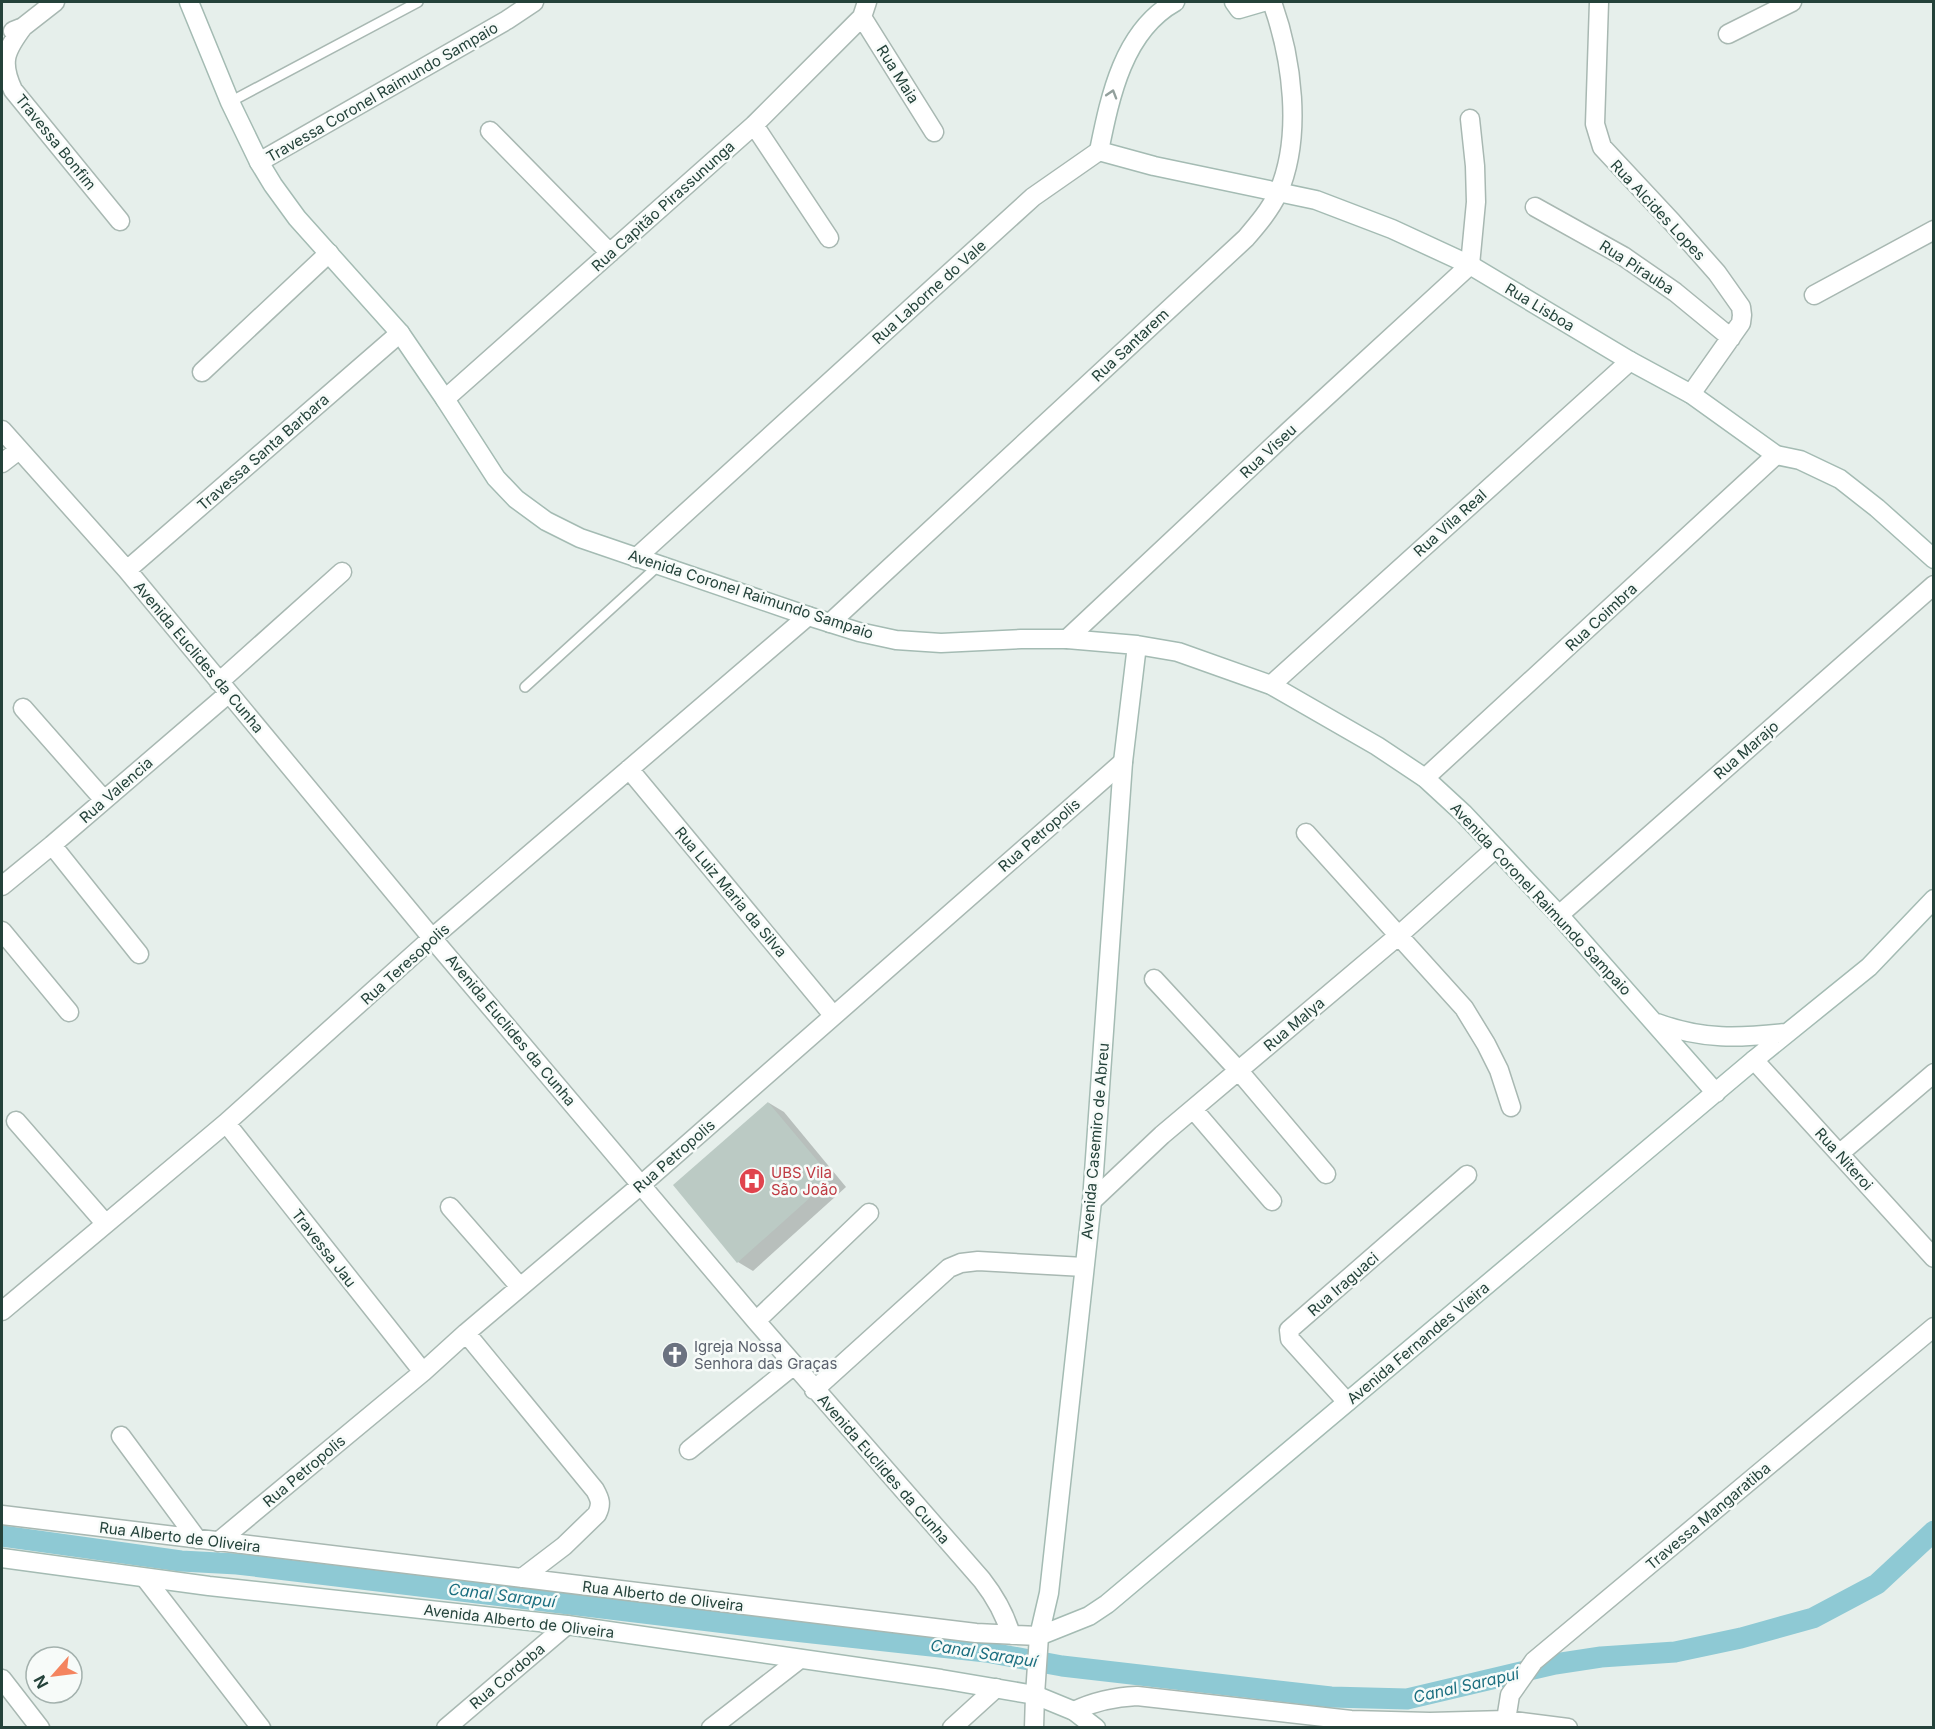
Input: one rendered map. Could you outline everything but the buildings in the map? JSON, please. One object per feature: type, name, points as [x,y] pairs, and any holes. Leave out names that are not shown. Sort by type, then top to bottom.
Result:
[{"type":"street","name":"Travessa Bonfim","points":[[55,2],[9,31],[4,64],[7,78],[14,90],[120,221]]},
{"type":"street","name":"Avenida Coronel Raimundo Sampaio","points":[[189,2],[230,102],[259,162],[273,185],[297,218],[400,333],[496,478],[516,499],[546,521],[580,538],[636,558],[830,623],[896,640],[941,643],[1021,639],[1102,640],[1178,652],[1270,685],[1377,746],[1425,778],[1496,848],[1559,915],[1716,1093]]},
{"type":"street","name":"Travessa Coronel Raimundo Sampaio","points":[[259,162],[507,20],[534,2]]},
{"type":"street","points":[[1100,151],[1107,110],[1119,72],[1132,45],[1147,24],[1175,2]]},
{"type":"street","points":[[1234,2],[1239,9],[1263,2]]},
{"type":"street","name":"Rua Santarem","points":[[830,623],[1246,238],[1265,215],[1278,192],[1290,151],[1293,117],[1287,52],[1272,2]]},
{"type":"street","name":"Rua Alcides Lopes","points":[[1599,2],[1595,124],[1598,138],[1608,155],[1717,273],[1741,308],[1741,323],[1691,394]]},
{"type":"street","points":[[1728,34],[1792,2]]},
{"type":"street","name":"Rua Capitão Pirassununga","points":[[445,399],[754,125],[864,9]]},
{"type":"street","name":"Rua Maia","points":[[864,9],[934,132]]},
{"type":"street","points":[[1470,119],[1476,202],[1470,265]]},
{"type":"street","points":[[754,125],[829,238]]},
{"type":"street","points":[[490,131],[610,253]]},
{"type":"street","name":"Rua Lisboa","points":[[1100,151],[1154,166],[1316,200],[1392,229],[1470,265],[1630,361],[1691,394],[1776,455],[1800,460],[1840,479],[1877,508],[1934,559]]},
{"type":"street","name":"Rua Laborne do Vale","points":[[636,558],[1033,197],[1100,151]]},
{"type":"street","name":"Rua Pirauba","points":[[1535,207],[1623,256],[1675,292],[1731,338]]},
{"type":"street","points":[[1814,295],[1934,230]]},
{"type":"street","points":[[202,372],[329,253]]},
{"type":"street","name":"Rua Viseu","points":[[1067,639],[1470,265]]},
{"type":"street","name":"Travessa Santa Barbara","points":[[127,570],[400,333]]},
{"type":"street","name":"Rua Vila Real","points":[[1270,685],[1630,361]]},
{"type":"street","name":"Avenida Euclides da Cunha","points":[[2,430],[127,570],[432,938],[814,1390],[982,1580],[1005,1615],[1011,1635]]},
{"type":"street","points":[[2,464],[19,450]]},
{"type":"street","name":"Rua Coimbra","points":[[1425,778],[1776,455]]},
{"type":"street","name":"Rua Valencia","points":[[4,878],[52,845],[104,800],[224,688],[342,572]]},
{"type":"street","name":"Rua Marajo","points":[[1559,915],[1934,585]]},
{"type":"street","name":"Rua Teresopolis","points":[[2,1311],[225,1123],[432,938],[808,616]]},
{"type":"street","name":"Avenida Casemiro de Abreu","points":[[1034,1728],[1038,1642],[1049,1593],[1092,1201],[1123,762],[1137,645]]},
{"type":"street","points":[[23,708],[104,800]]},
{"type":"street","name":"Rua Petropolis","points":[[218,1542],[423,1372],[642,1185],[1123,762]]},
{"type":"street","name":"Rua Luiz Maria da Silva","points":[[629,769],[833,1016]]},
{"type":"street","points":[[1306,833],[1464,1008],[1486,1044],[1511,1107]]},
{"type":"street","points":[[52,845],[139,954]]},
{"type":"street","name":"Rua Malya","points":[[1092,1201],[1162,1135],[1398,936],[1496,848]]},
{"type":"street","name":"Avenida Fernandes Vieira","points":[[1038,1642],[1089,1617],[1107,1604],[1786,1033],[1869,967],[1934,899]]},
{"type":"street","points":[[2,932],[69,1012]]},
{"type":"street","points":[[1154,979],[1239,1071],[1326,1174]]},
{"type":"street","points":[[1653,1021],[1681,1032],[1708,1037],[1728,1038],[1786,1033]]},
{"type":"street","name":"Rua Niteroi","points":[[1754,1060],[1934,1258]]},
{"type":"street","points":[[1839,1154],[1934,1073]]},
{"type":"street","points":[[1193,1109],[1272,1201]]},
{"type":"street","points":[[16,1121],[105,1223]]},
{"type":"street","name":"Travessa Jau","points":[[225,1123],[423,1372]]},
{"type":"street","name":"Rua Iraguaci","points":[[1347,1402],[1290,1339],[1289,1330],[1467,1175]]},
{"type":"street","points":[[450,1207],[520,1287]]},
{"type":"street","points":[[756,1321],[869,1213]]},
{"type":"street","points":[[814,1390],[949,1268],[961,1263],[978,1261],[1084,1267]]},
{"type":"street","name":"Travessa Mangaratiba","points":[[1506,1720],[1507,1705],[1516,1685],[1534,1661],[1934,1327]]},
{"type":"street","points":[[466,1333],[595,1490],[600,1500],[597,1514],[564,1546],[522,1578]]},
{"type":"street","points":[[689,1449],[794,1365]]},
{"type":"street","points":[[121,1436],[197,1539]]},
{"type":"street","name":"Rua Alberto de Oliveira","points":[[2,1515],[976,1634],[1011,1635],[1038,1642]]},
{"type":"street","name":"Avenida Alberto de Oliveira","points":[[2,1558],[209,1586],[567,1625],[996,1688],[1035,1686]]},
{"type":"street","points":[[145,1578],[261,1728]]},
{"type":"street","name":"Rua Cordoba","points":[[446,1728],[567,1625]]},
{"type":"street","points":[[711,1728],[800,1659]]},
{"type":"street","points":[[2,1679],[40,1728]]},
{"type":"street","points":[[1035,1686],[1096,1728]]},
{"type":"street","points":[[952,1728],[996,1688]]},
{"type":"street","points":[[1074,1711],[1094,1702],[1114,1697],[1137,1696],[1351,1720],[1430,1722],[1506,1720],[1568,1728]]},
{"type":"lane","points":[[230,102],[418,2]]},
{"type":"lane","points":[[525,687],[659,565]]},
{"type":"waterway","name":"Canal Sarapuí","points":[[2,1536],[181,1561],[237,1564],[986,1652],[1062,1666],[1331,1697],[1407,1699],[1555,1664],[1601,1657],[1675,1652],[1741,1638],[1813,1618],[1877,1584],[1934,1531]]},
{"type":"place","name":"UBS Vila São João","points":[[752,1181]]},
{"type":"place","name":"Igreja Nossa Senhora das Graças","points":[[675,1355]]}]
